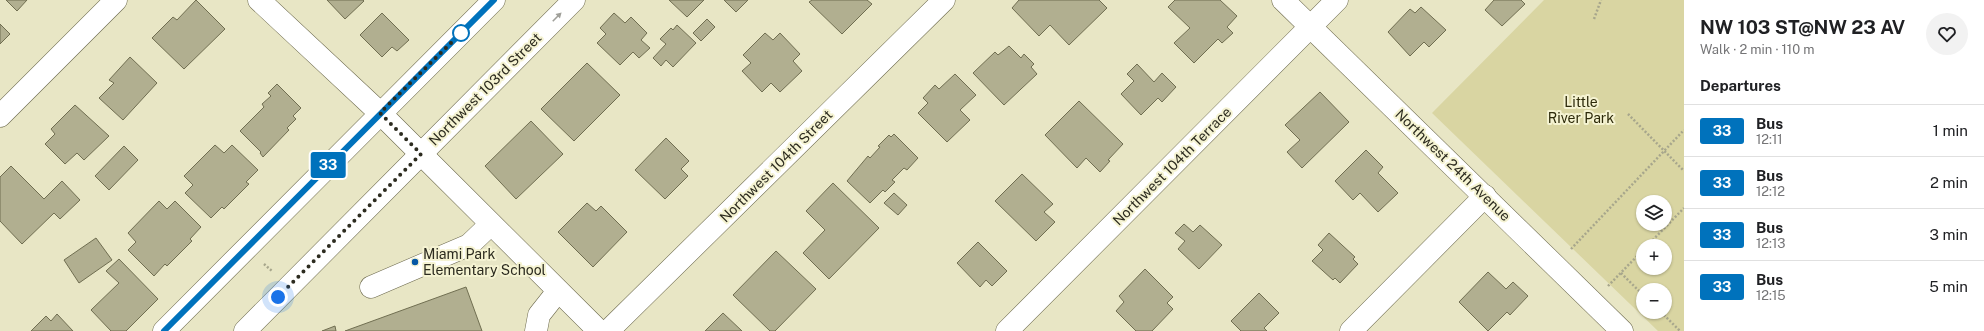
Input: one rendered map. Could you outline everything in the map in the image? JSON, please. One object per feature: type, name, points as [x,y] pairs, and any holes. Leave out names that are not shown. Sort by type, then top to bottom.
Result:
[{"type":"street","points":[[0,116],[116,0]]},
{"type":"street","points":[[259,0],[380,113],[599,331]]},
{"type":"street","points":[[164,331],[494,0]]},
{"type":"street","name":"Northwest 103rd Street","points":[[245,331],[574,0]]},
{"type":"street","name":"Northwest 104th Street","points":[[608,331],[944,0]]},
{"type":"street","name":"Northwest 24th Avenue","points":[[1283,0],[1622,331]]},
{"type":"street","name":"Northwest 104th Terrace","points":[[1007,331],[1337,0]]},
{"type":"street","points":[[1351,331],[1485,196]]},
{"type":"street","points":[[371,287],[469,245],[491,224]]},
{"type":"street","points":[[536,331],[539,315],[558,291]]},
{"type":"path","points":[[1594,19],[1601,0]]},
{"type":"path","points":[[1628,114],[1684,171]]},
{"type":"path","points":[[1571,249],[1684,130]]},
{"type":"path","points":[[1654,239],[1684,208]]},
{"type":"path","points":[[1607,287],[1636,257]]},
{"type":"path","points":[[264,264],[272,271]]},
{"type":"path","points":[[1620,274],[1636,289]]},
{"type":"path","points":[[1667,319],[1680,331]]},
{"type":"green space","name":"Little River Park","points":[[1544,0],[1684,0],[1684,331],[1658,331],[1646,319],[1672,319],[1672,283],[1636,283],[1636,310],[1432,113]]},
{"type":"building","points":[[6,0],[27,0],[17,11]]},
{"type":"building","points":[[196,0],[225,29],[184,69],[152,38],[173,17],[177,20]]},
{"type":"building","points":[[327,0],[363,0],[364,1],[345,19]]},
{"type":"building","points":[[669,0],[704,0],[687,17]]},
{"type":"building","points":[[724,0],[748,0],[736,12]]},
{"type":"building","points":[[812,0],[867,0],[872,4],[842,34],[809,2]]},
{"type":"building","points":[[1019,0],[1099,0],[1107,8],[1069,45],[1050,25],[1039,36],[1012,8]]},
{"type":"building","points":[[1175,0],[1220,0],[1237,16],[1227,27],[1233,33],[1222,43],[1218,39],[1194,63],[1174,43],[1190,28],[1168,7]]},
{"type":"building","points":[[1494,0],[1521,0],[1525,4],[1502,26],[1485,10]]},
{"type":"building","points":[[1421,7],[1446,30],[1429,47],[1424,42],[1410,56],[1388,32],[1410,9],[1415,13]]},
{"type":"building","points":[[382,13],[409,40],[397,51],[392,47],[382,57],[360,35]]},
{"type":"building","points":[[614,13],[625,23],[631,17],[647,33],[641,40],[650,48],[639,58],[633,52],[620,65],[597,43],[606,34],[600,28]]},
{"type":"building","points":[[707,19],[715,27],[701,41],[693,33]]},
{"type":"building","points":[[0,24],[10,34],[0,44]]},
{"type":"building","points":[[677,25],[696,43],[673,67],[666,60],[661,66],[653,58],[666,44],[660,39],[671,28],[673,30]]},
{"type":"building","points":[[765,33],[773,40],[780,33],[800,54],[793,61],[802,71],[780,92],[771,83],[762,92],[742,71],[751,63],[743,55]]},
{"type":"building","points":[[1009,46],[1021,58],[1024,54],[1034,64],[1031,67],[1037,74],[1004,105],[973,73],[995,52],[998,55]]},
{"type":"building","points":[[130,57],[157,83],[123,120],[99,98],[114,83],[109,80]]},
{"type":"building","points":[[587,63],[620,95],[574,141],[541,109]]},
{"type":"building","points":[[1137,64],[1154,82],[1162,73],[1176,87],[1162,102],[1158,98],[1141,115],[1121,94],[1134,81],[1127,74]]},
{"type":"building","points":[[955,74],[976,95],[960,110],[970,120],[947,142],[918,113],[928,103],[923,98],[935,85],[939,89]]},
{"type":"building","points":[[277,84],[301,108],[293,116],[296,119],[287,128],[289,130],[263,157],[260,153],[261,152],[240,131],[264,107],[262,104],[271,96],[268,93]]},
{"type":"building","points":[[1320,92],[1349,122],[1302,168],[1287,152],[1300,140],[1285,125]]},
{"type":"building","points":[[1079,101],[1123,144],[1108,160],[1110,161],[1100,172],[1086,158],[1077,168],[1045,135]]},
{"type":"building","points":[[75,105],[109,136],[84,160],[77,153],[65,164],[45,144],[55,134],[51,129]]},
{"type":"building","points":[[531,121],[563,154],[516,199],[485,166]]},
{"type":"building","points":[[894,134],[918,158],[907,170],[904,168],[892,180],[895,182],[885,192],[883,190],[870,203],[847,181],[868,156],[870,158],[880,147],[878,146],[889,135],[891,137]]},
{"type":"building","points":[[666,138],[689,161],[681,169],[688,176],[665,199],[635,170]]},
{"type":"building","points":[[215,145],[224,153],[232,145],[258,170],[246,182],[249,184],[224,209],[222,207],[211,218],[185,193],[193,185],[184,176]]},
{"type":"building","points":[[124,146],[138,160],[109,190],[95,176]]},
{"type":"building","points":[[1366,150],[1383,167],[1378,173],[1398,193],[1378,212],[1360,193],[1353,200],[1335,181]]},
{"type":"building","points":[[11,166],[44,199],[62,181],[80,200],[60,219],[54,213],[22,244],[0,221],[0,177]]},
{"type":"building","points":[[1022,174],[1053,204],[1044,212],[1055,222],[1036,241],[995,201]]},
{"type":"building","points":[[833,183],[879,228],[829,279],[803,253],[825,230],[806,211]]},
{"type":"building","points":[[894,193],[907,205],[898,215],[884,203]]},
{"type":"building","points":[[159,201],[167,209],[175,201],[201,227],[190,239],[192,241],[167,266],[165,264],[154,276],[128,250],[136,242],[128,233]]},
{"type":"building","points":[[587,203],[596,211],[601,206],[627,232],[593,267],[558,232]]},
{"type":"building","points":[[1184,224],[1193,232],[1200,225],[1222,245],[1199,269],[1178,249],[1185,241],[1175,233]]},
{"type":"building","points":[[1329,233],[1355,257],[1353,259],[1358,264],[1340,283],[1335,278],[1333,280],[1312,261],[1323,250],[1318,245]]},
{"type":"building","points":[[96,238],[112,260],[79,283],[64,260]]},
{"type":"building","points":[[978,242],[1007,271],[992,286],[986,280],[980,287],[957,263]]},
{"type":"building","points":[[776,251],[816,289],[775,331],[770,331],[733,295]]},
{"type":"building","points":[[119,259],[158,299],[126,331],[111,331],[91,310],[119,283],[106,271]]},
{"type":"building","points":[[1145,269],[1173,297],[1167,303],[1173,309],[1152,331],[1136,331],[1116,311],[1124,302],[1119,296]]},
{"type":"building","points":[[1488,272],[1506,289],[1513,282],[1528,296],[1510,315],[1507,312],[1488,331],[1459,302]]},
{"type":"building","points":[[466,287],[482,331],[345,331]]},
{"type":"building","points":[[1259,293],[1279,313],[1264,328],[1267,331],[1241,331],[1231,321]]},
{"type":"building","points":[[723,313],[742,331],[705,331]]},
{"type":"building","points":[[57,314],[73,331],[31,331],[46,316],[51,321]]},
{"type":"building","points":[[335,326],[336,331],[322,331]]},
{"type":"bus line","name":"33","points":[[164,331],[494,0]]},
{"type":"place","name":"Miami Park Elementary School","points":[[415,262]]},
{"type":"route","points":[[278,297],[421,154],[380,113],[461,33]]}]
